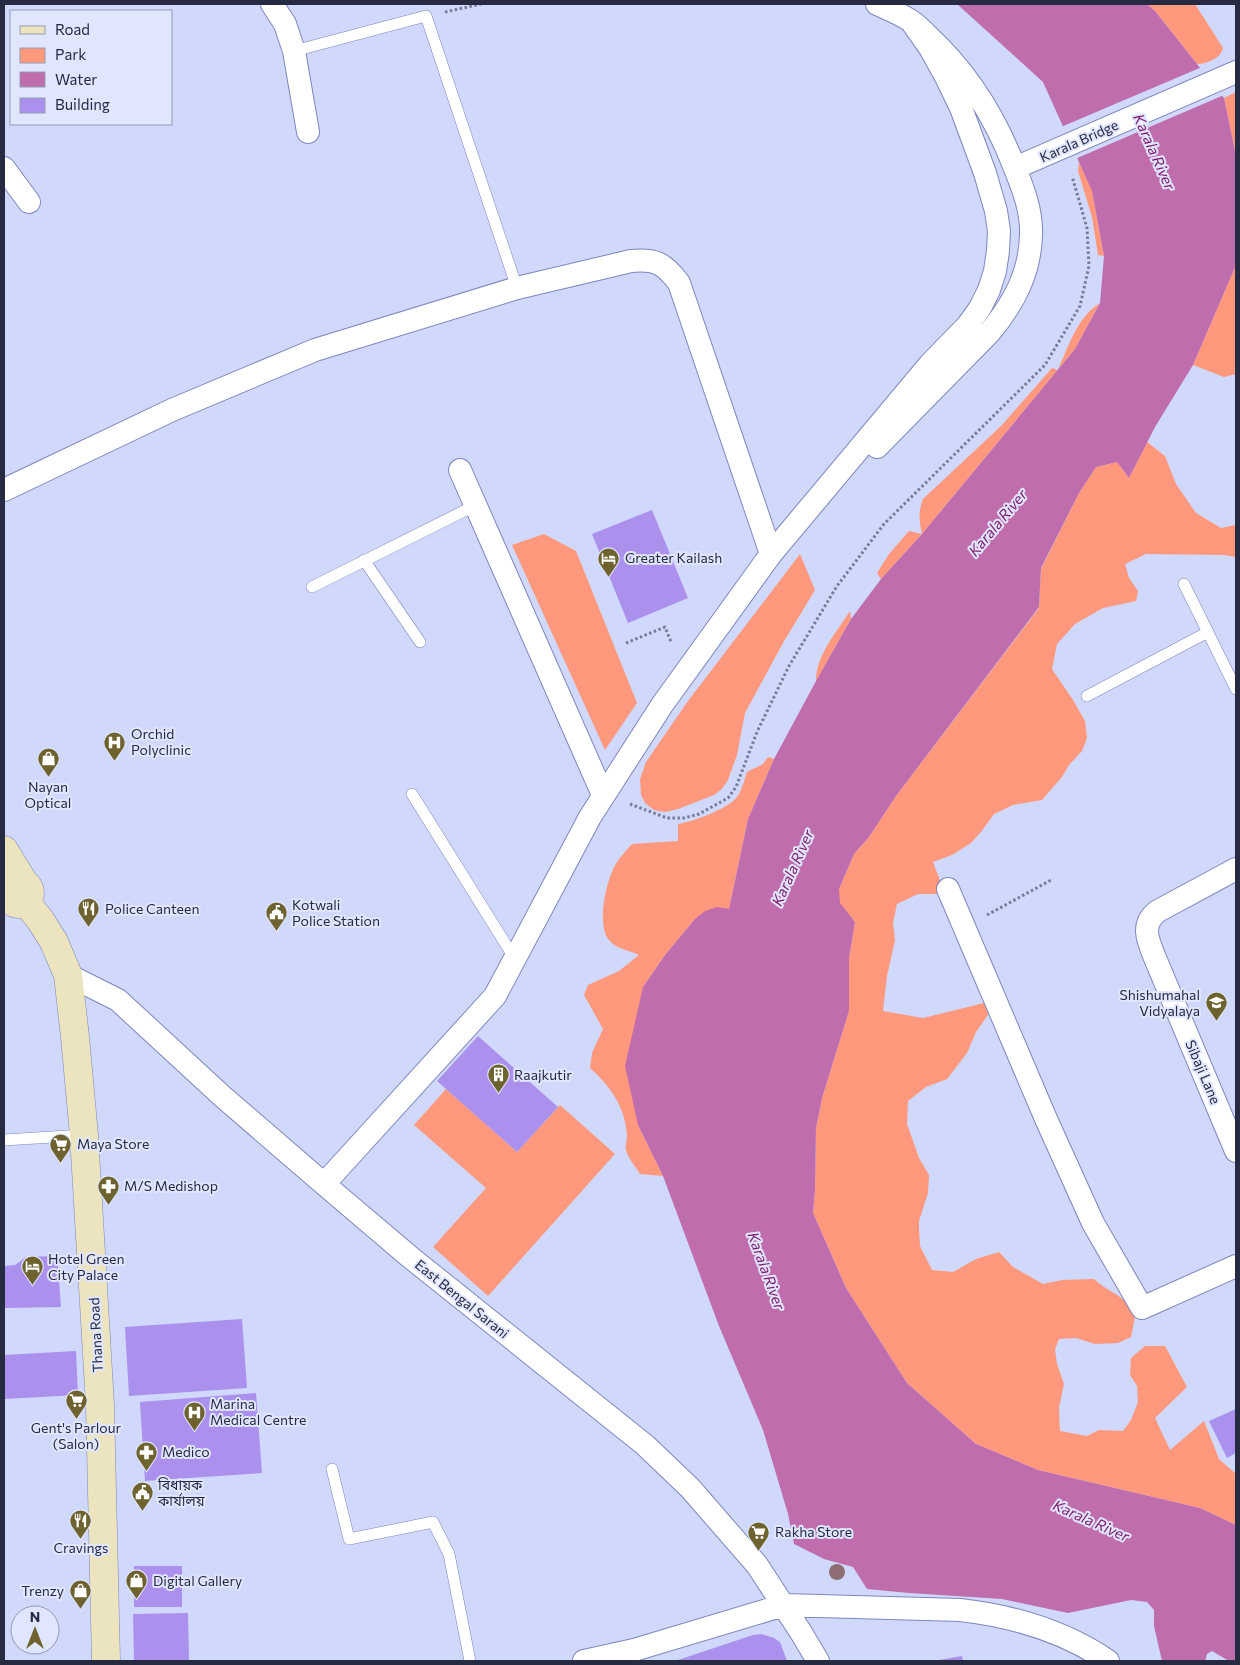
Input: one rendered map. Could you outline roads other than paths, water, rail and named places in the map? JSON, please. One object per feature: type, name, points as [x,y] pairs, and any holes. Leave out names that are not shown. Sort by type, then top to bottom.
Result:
[{"type":"street","points":[[272,4],[285,24],[294,51],[308,132]]},
{"type":"street","points":[[815,503],[900,424],[990,332],[1015,298],[1024,278],[1029,258],[1030,212],[1024,189],[1024,165],[1005,142],[978,94],[936,43],[911,21],[877,4]]},
{"type":"street","points":[[324,1184],[495,996],[590,817],[662,705],[771,554],[930,364],[968,325],[980,308],[989,290],[995,271],[999,231],[996,211],[985,173],[961,108],[930,48],[911,21]]},
{"type":"street","name":"Karala Bridge","points":[[1024,165],[1236,72]]},
{"type":"street","points":[[4,168],[29,202]]},
{"type":"street","points":[[4,490],[172,410],[315,350],[517,288],[631,261],[647,259],[660,264],[670,271],[679,283],[771,554]]},
{"type":"street","points":[[460,470],[603,795]]},
{"type":"street","name":"Thana Road","points":[[4,850],[16,893],[41,921],[54,942],[68,975],[84,1135],[100,1405],[106,1661]]},
{"type":"street","name":"Sibaji Lane","points":[[1236,869],[1152,915],[1148,922],[1147,930],[1147,938],[1152,952],[1236,1151]]},
{"type":"street","points":[[948,889],[1046,1119],[1093,1223],[1142,1308],[1236,1266]]},
{"type":"street","name":"East Bengal Sarani","points":[[68,975],[118,1000],[222,1096],[410,1257],[645,1445],[690,1488],[758,1565],[818,1661]]},
{"type":"street","points":[[584,1661],[634,1650],[784,1605],[960,1610],[989,1613],[1045,1628],[1071,1639],[1108,1661]]},
{"type":"lane","points":[[294,51],[426,16],[517,288]]},
{"type":"lane","points":[[312,586],[476,505]]},
{"type":"lane","points":[[364,560],[420,642]]},
{"type":"lane","points":[[1184,584],[1236,689]]},
{"type":"lane","points":[[1087,696],[1208,632]]},
{"type":"lane","points":[[412,794],[515,959]]},
{"type":"lane","points":[[4,1140],[84,1135]]},
{"type":"lane","points":[[332,1469],[350,1539],[433,1522],[449,1554],[470,1661]]},
{"type":"water","name":"Karala River","points":[[957,4],[1147,4],[1155,11],[1224,98],[1236,156],[1236,265],[1193,365],[1155,427],[1129,478],[1117,462],[1096,467],[1079,493],[1041,568],[1039,607],[896,796],[869,837],[854,854],[839,889],[840,903],[855,922],[849,958],[849,1011],[822,1098],[816,1128],[813,1213],[846,1288],[907,1383],[976,1444],[1038,1470],[1200,1508],[1236,1525],[1236,1661],[1229,1661],[1212,1651],[1207,1654],[1205,1661],[1162,1661],[1154,1626],[1154,1610],[1147,1602],[1131,1600],[1068,1613],[1002,1599],[867,1589],[853,1567],[824,1559],[794,1544],[788,1514],[763,1430],[719,1326],[663,1176],[638,1125],[625,1066],[643,987],[665,955],[695,919],[705,911],[717,907],[729,909],[748,819],[774,759],[851,619],[881,579],[922,534],[1075,349],[1100,303],[1104,256],[1092,191],[1043,82]]},
{"type":"place","name":"Greater Kailash","points":[[609,577]]},
{"type":"place","name":"Orchid Polyclinic","points":[[115,761]]},
{"type":"place","name":"Nayan Optical","points":[[48,778]]},
{"type":"place","name":"Police Canteen","points":[[89,928]]},
{"type":"place","name":"Kotwali Police Station","points":[[276,932]]},
{"type":"place","name":"Shishumahal Vidyalaya","points":[[1216,1022]]},
{"type":"place","name":"Raajkutir","points":[[498,1094]]},
{"type":"place","name":"Maya Store","points":[[61,1163]]},
{"type":"place","name":"M/S Medishop","points":[[108,1205]]},
{"type":"place","name":"Hotel Green City Palace","points":[[32,1286]]},
{"type":"place","name":"Gent's Parlour (Salon)","points":[[76,1419]]},
{"type":"place","name":"Marina Medical Centre","points":[[194,1431]]},
{"type":"place","name":"Medico","points":[[146,1471]]},
{"type":"place","name":"বিধায়ক কার্যালয়","points":[[142,1512]]},
{"type":"place","name":"Cravings","points":[[81,1539]]},
{"type":"place","name":"Rakha Store","points":[[759,1551]]},
{"type":"place","name":"Digital Gallery","points":[[137,1600]]},
{"type":"place","name":"Trenzy","points":[[80,1610]]}]
